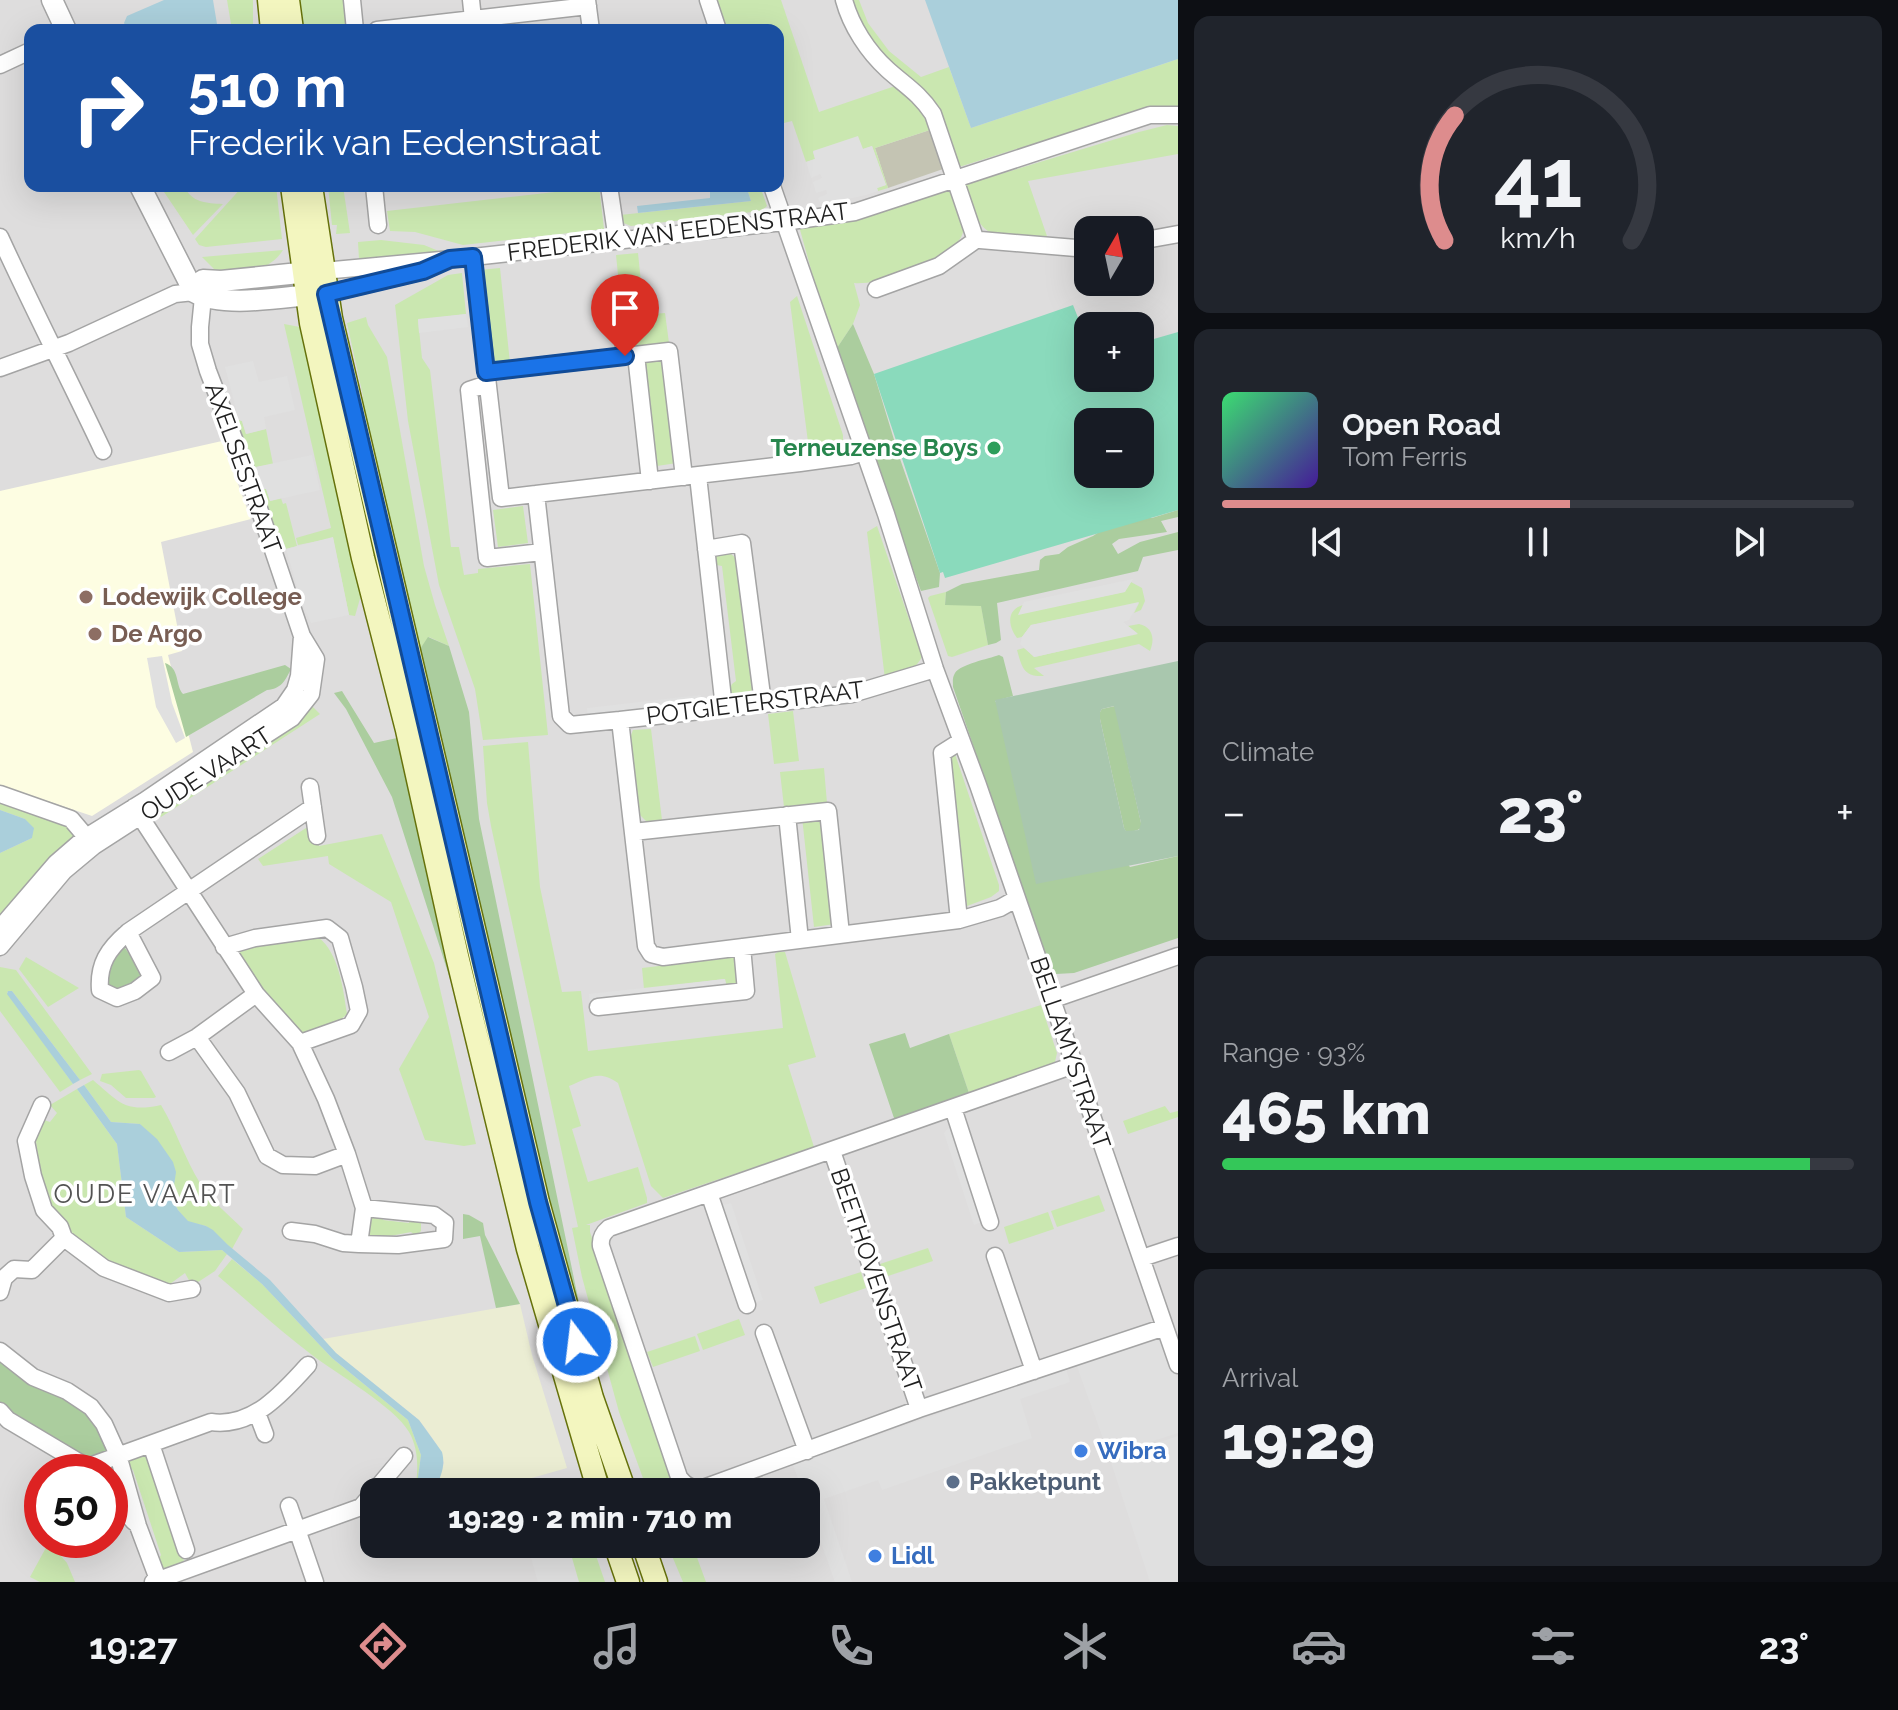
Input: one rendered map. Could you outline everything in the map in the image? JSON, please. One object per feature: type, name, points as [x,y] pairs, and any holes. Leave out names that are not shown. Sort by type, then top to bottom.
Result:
[{"type":"main road","points":[[269,0],[271,24]]},
{"type":"main road","points":[[288,0],[291,24]]},
{"type":"main road","points":[[293,192],[538,1202],[592,1398],[620,1478]]},
{"type":"main road","points":[[311,192],[315,283],[311,323],[360,544],[407,730],[457,956],[522,1222],[595,1478]]},
{"type":"main road","points":[[620,1558],[628,1582]]},
{"type":"main road","points":[[648,1558],[656,1582]]},
{"type":"street","points":[[52,0],[63,24]]},
{"type":"street","points":[[352,0],[354,24]]},
{"type":"street","points":[[471,0],[473,19]]},
{"type":"street","points":[[708,0],[716,24]]},
{"type":"street","points":[[844,0],[875,58],[922,97],[933,114],[976,239]]},
{"type":"street","points":[[429,24],[588,3],[590,24]]},
{"type":"street","points":[[0,65],[24,54]]},
{"type":"street","name":"FREDERIK VAN EEDENSTRAAT","points":[[315,283],[423,271],[450,259],[855,212],[1150,115],[1178,115]]},
{"type":"street","points":[[143,192],[200,290],[223,301],[315,283]]},
{"type":"street","points":[[375,192],[378,225]]},
{"type":"street","points":[[610,192],[617,240]]},
{"type":"street","name":"BELLAMYSTRAAT","points":[[774,192],[886,514],[935,669],[1178,1365]]},
{"type":"street","points":[[1154,238],[1178,234]]},
{"type":"street","points":[[0,237],[103,451]]},
{"type":"street","points":[[876,289],[939,266],[976,239],[1074,248]]},
{"type":"street","points":[[473,257],[501,498],[864,452]]},
{"type":"street","points":[[0,368],[69,343],[175,294],[200,290]]},
{"type":"street","name":"AXELSESTRAAT","points":[[200,290],[200,344],[302,636],[299,676],[303,692]]},
{"type":"street","points":[[620,314],[631,355],[650,481]]},
{"type":"street","points":[[536,494],[542,552],[487,558],[469,390],[486,378],[669,351],[706,549],[724,708]]},
{"type":"street","points":[[706,549],[742,543],[763,703]]},
{"type":"street","name":"POTGIETERSTRAAT","points":[[542,552],[561,716],[570,725],[852,694],[935,669]]},
{"type":"street","name":"OUDE VAART","points":[[0,928],[56,863],[137,812],[303,692]]},
{"type":"street","points":[[620,720],[646,946],[651,954],[663,957],[959,920],[1000,908],[1016,899]]},
{"type":"street","points":[[959,920],[942,753],[961,741]]},
{"type":"street","points":[[310,787],[317,836]]},
{"type":"street","points":[[0,794],[71,819],[90,841]]},
{"type":"street","points":[[128,932],[313,807]]},
{"type":"street","points":[[633,832],[828,811],[841,934]]},
{"type":"street","points":[[137,812],[256,994],[300,1043],[326,1099],[364,1208],[359,1244]]},
{"type":"street","points":[[787,815],[800,940]]},
{"type":"street","name":"OUDE VAART","points":[[0,947],[90,841]]},
{"type":"street","points":[[224,947],[255,938],[327,928],[340,938],[359,1011],[351,1025],[300,1043]]},
{"type":"street","points":[[598,1007],[746,991],[742,947]]},
{"type":"street","points":[[1051,1000],[1177,961]]},
{"type":"street","points":[[169,1052],[197,1037],[256,994]]},
{"type":"street","points":[[197,1037],[237,1093],[267,1156],[283,1165],[315,1166],[347,1154]]},
{"type":"street","points":[[1074,1065],[605,1231],[601,1240],[679,1477],[688,1486],[700,1489],[919,1409],[1165,1327]]},
{"type":"street","points":[[42,1105],[26,1141],[44,1210],[60,1227],[64,1238],[104,1268],[169,1293],[192,1289]]},
{"type":"street","points":[[953,1108],[990,1222]]},
{"type":"street","name":"BEETHOVENSTRAAT","points":[[832,1151],[919,1409]]},
{"type":"street","points":[[709,1193],[747,1305]]},
{"type":"street","points":[[291,1231],[359,1244],[398,1245],[444,1239],[445,1223],[434,1215],[364,1208]]},
{"type":"street","points":[[0,1292],[4,1278],[14,1269],[32,1270],[64,1238]]},
{"type":"street","points":[[1142,1258],[1178,1246]]},
{"type":"street","points":[[995,1256],[1034,1371]]},
{"type":"street","points":[[764,1333],[807,1451]]},
{"type":"street","points":[[0,1351],[33,1377],[67,1391],[91,1407],[104,1424],[118,1454]]},
{"type":"street","points":[[121,1454],[211,1422],[223,1424],[257,1413],[284,1392],[308,1365]]},
{"type":"street","points":[[0,1411],[8,1420],[64,1454]]},
{"type":"street","points":[[257,1413],[265,1434]]},
{"type":"street","points":[[151,1444],[186,1550]]},
{"type":"street","points":[[389,1478],[404,1456]]},
{"type":"street","points":[[128,1490],[157,1581],[360,1511]]},
{"type":"street","points":[[289,1506],[315,1582]]},
{"type":"street","points":[[128,1514],[138,1526]]},
{"type":"shaded area","points":[[0,0],[1178,0],[1178,1582],[0,1582]]},
{"type":"shaded area","points":[[933,129],[946,168],[888,188],[875,148]]},
{"type":"shaded area","points":[[858,136],[863,149],[872,146],[886,185],[866,195],[820,203],[818,198],[827,194],[826,190],[816,193],[813,182],[822,178],[820,174],[811,178],[806,162],[815,159],[813,151]]},
{"type":"shaded area","points":[[466,314],[468,327],[419,333],[418,319]]},
{"type":"shaded area","points":[[253,361],[259,382],[287,376],[295,410],[264,417],[266,429],[246,434],[239,420],[225,367]]},
{"type":"shaded area","name":"Lodewijk College","points":[[222,441],[251,519],[161,542],[182,651],[168,655],[193,752],[92,816],[0,785],[0,491]]},
{"type":"shaded area","points":[[312,455],[320,490],[270,501],[266,489],[262,489],[256,467]]},
{"type":"shaded area","points":[[333,537],[349,615],[311,623],[286,549]]},
{"type":"shaded area","points":[[1133,579],[1125,592],[1018,615],[1024,602]]},
{"type":"shaded area","points":[[1139,602],[1129,620],[1123,622],[1138,634],[1034,657],[1020,644],[1031,625]]},
{"type":"shaded area","points":[[162,656],[172,703],[185,738],[176,743],[156,707],[147,658]]},
{"type":"shaded area","points":[[1178,661],[1178,856],[1036,884],[995,700]],"holes":[[[1114,706],[1141,823],[1139,830],[1126,831],[1124,828],[1100,719],[1102,709]]]},
{"type":"shaded area","points":[[701,695],[702,706],[588,719],[587,708]]},
{"type":"shaded area","points":[[725,979],[728,991],[590,1007],[589,994]]},
{"type":"shaded area","points":[[951,1125],[984,1221],[974,1225],[944,1133]]},
{"type":"shaded area","points":[[731,1203],[763,1300],[753,1303],[721,1206]]},
{"type":"shaded area","points":[[520,1304],[532,1355],[567,1468],[532,1478],[439,1478],[444,1463],[437,1445],[419,1420],[323,1339]]},
{"type":"shaded area","points":[[1161,1331],[1178,1382],[1178,1433],[1109,1455],[1075,1361]]},
{"type":"shaded area","points":[[1066,1369],[1070,1382],[1020,1399],[1032,1438],[882,1490],[878,1480],[824,1499],[852,1582],[835,1582],[820,1540],[820,1478],[798,1478],[793,1465]]},
{"type":"shaded area","points":[[1178,1436],[1178,1582],[1150,1582],[1110,1459]]},
{"type":"shaded area","points":[[531,1558],[572,1558],[579,1582],[538,1582]]},
{"type":"green space","points":[[227,0],[253,0],[253,24],[231,24]]},
{"type":"green space","points":[[296,0],[343,0],[346,24],[298,24]]},
{"type":"green space","points":[[715,0],[781,0],[819,112],[898,85],[918,104],[933,129],[875,148],[888,188],[878,191],[877,188],[886,185],[872,146],[813,152],[815,159],[806,162],[792,121],[784,123],[784,24],[723,24]]},
{"type":"green space","points":[[852,0],[859,0],[868,23],[889,51],[921,77],[949,67],[971,128],[1178,59],[1178,108],[1129,114],[959,167],[943,120],[931,103],[877,47]]},
{"type":"green space","points":[[1167,125],[1178,126],[1178,154],[1028,181],[1048,239],[991,233],[980,224],[973,212],[964,185]]},
{"type":"green space","points":[[951,189],[963,227],[958,242],[933,261],[916,269],[881,280],[854,283],[860,305],[853,324],[837,348],[799,226],[852,219]]},
{"type":"green space","points":[[164,192],[187,192],[195,199],[223,204],[193,235]]},
{"type":"green space","points":[[238,192],[277,192],[282,239],[206,247],[199,245],[195,239]]},
{"type":"green space","points":[[329,192],[344,192],[350,233],[336,234],[337,225],[332,225]]},
{"type":"green space","points":[[555,192],[600,192],[604,229],[463,245],[415,232],[390,231],[387,211]]},
{"type":"green space","points":[[748,192],[762,192],[767,206],[761,211],[631,226],[621,222],[620,215],[751,201]]},
{"type":"green space","points":[[381,240],[424,245],[441,252],[359,259],[358,242]]},
{"type":"green space","points":[[283,250],[264,267],[222,277],[202,257]]},
{"type":"green space","points":[[638,253],[643,302],[621,304],[616,255]]},
{"type":"green space","points":[[500,268],[510,363],[499,364],[491,358],[480,270]]},
{"type":"green space","points":[[462,273],[466,314],[418,320],[422,358],[430,370],[451,547],[459,547],[464,575],[478,573],[478,569],[530,564],[548,735],[483,740],[475,689],[439,585],[408,421],[395,305],[448,275]]},
{"type":"green space","points":[[797,296],[843,435],[839,447],[809,450],[790,302]]},
{"type":"green space","name":"Terneuzense Boys","points":[[1073,305],[1076,312],[1074,392],[1154,392],[1154,339],[1178,332],[1178,510],[945,578],[943,572],[940,573],[874,374]]},
{"type":"green space","points":[[665,313],[669,343],[632,348],[628,316]]},
{"type":"green space","points":[[366,317],[387,357],[424,566],[449,646],[429,637],[418,652],[360,406],[363,396],[347,323]]},
{"type":"green space","points":[[284,324],[305,328],[361,595],[355,616],[349,615],[333,538],[298,545],[296,538],[331,528]]},
{"type":"green space","points":[[853,324],[874,374],[940,573],[939,587],[921,591],[837,348]]},
{"type":"green space","points":[[645,359],[665,363],[677,463],[657,466],[655,463]]},
{"type":"green space","points":[[239,420],[246,434],[266,429],[273,464],[256,467],[258,476],[255,477],[237,423]]},
{"type":"green space","points":[[266,488],[270,501],[281,498],[283,504],[286,503],[297,546],[286,549],[281,535],[275,537],[261,490]]},
{"type":"green space","points":[[523,506],[528,543],[498,547],[493,510]]},
{"type":"green space","points":[[1178,510],[1178,517],[1161,521],[1167,532],[1119,539],[1112,544],[1118,554],[1140,542],[1178,532],[1178,550],[1143,557],[1138,571],[997,603],[1001,640],[996,643],[988,645],[981,606],[945,605],[946,592],[962,584],[1039,570],[1040,560],[1045,556],[1059,554],[1108,526]]},
{"type":"green space","points":[[877,526],[922,657],[911,670],[885,679],[867,532]]},
{"type":"green space","points":[[725,553],[738,560],[755,699],[734,699],[729,690],[736,681],[722,566],[716,565],[715,555]]},
{"type":"green space","points":[[1131,582],[1142,588],[1145,601],[1141,610],[1134,613],[1139,603],[1031,625],[1022,637],[1017,638],[1012,628],[1011,614],[1017,607],[1023,605],[1019,614],[1124,592]]},
{"type":"green space","points":[[946,592],[945,605],[981,605],[988,645],[948,656],[928,598]]},
{"type":"green space","points":[[1139,624],[1152,634],[1150,651],[1139,644],[1034,668],[1044,676],[1028,673],[1017,650],[1024,648],[1035,657],[1137,633],[1128,626]]},
{"type":"green space","points":[[428,637],[449,646],[469,712],[479,819],[590,1356],[563,1267],[418,652]]},
{"type":"green space","points":[[999,655],[1003,657],[1013,696],[995,701],[1130,867],[1178,856],[1178,938],[1074,973],[1056,974],[1050,968],[953,687],[953,677],[958,670]]},
{"type":"green space","points":[[165,663],[173,669],[183,694],[285,665],[291,669],[279,686],[186,737]]},
{"type":"green space","points":[[342,691],[374,743],[397,738],[465,1026],[392,797],[346,709],[334,693]]},
{"type":"green space","points":[[310,704],[320,714],[161,817],[156,809]]},
{"type":"green space","points":[[1115,706],[1141,823],[1141,828],[1129,832],[1124,828],[1100,719],[1102,709]]},
{"type":"green space","points":[[793,711],[799,761],[774,764],[768,714]]},
{"type":"green space","points":[[651,729],[662,820],[648,823],[639,814],[630,738],[633,730]]},
{"type":"green space","points":[[528,742],[540,887],[562,992],[581,991],[588,1051],[783,1028],[775,954],[785,952],[816,1057],[788,1065],[814,1147],[663,1198],[651,1186],[618,1083],[599,1076],[569,1086],[581,1126],[572,1129],[588,1182],[638,1167],[647,1198],[647,1203],[586,1225],[590,1225],[672,1478],[643,1478],[619,1412],[582,1277],[572,1228],[578,1227],[491,826],[483,746]]},
{"type":"green space","points":[[955,754],[999,885],[999,891],[991,897],[967,906],[951,762]]},
{"type":"green space","points":[[824,768],[827,803],[784,807],[780,772]]},
{"type":"green space","points":[[0,798],[75,829],[76,839],[0,917],[0,853],[32,838],[25,819],[0,810]]},
{"type":"green space","points":[[823,815],[835,924],[814,927],[802,817]]},
{"type":"green space","points":[[309,828],[311,841],[318,841],[319,846],[382,834],[434,963],[476,1144],[464,1146],[425,1140],[399,1069],[429,1017],[391,902],[329,864],[328,856],[263,866],[258,859]]},
{"type":"green space","points":[[318,937],[335,962],[347,1014],[332,1024],[301,1033],[260,986],[240,956],[240,951]]},
{"type":"green space","points":[[123,948],[137,964],[141,975],[135,983],[116,993],[105,986],[106,972]]},
{"type":"green space","points":[[26,957],[79,988],[48,1007],[19,969]]},
{"type":"green space","points":[[734,957],[738,961],[738,982],[732,989],[728,989],[724,979],[644,989],[642,968]]},
{"type":"green space","points":[[0,967],[16,970],[92,1074],[80,1080],[12,991],[7,992],[73,1084],[60,1092],[0,1011]]},
{"type":"green space","points":[[1041,1005],[1057,1053],[1055,1062],[1048,1068],[970,1096],[949,1034]]},
{"type":"green space","points":[[905,1033],[910,1048],[949,1034],[970,1096],[895,1121],[869,1044]]},
{"type":"green space","points":[[139,1070],[156,1097],[126,1098],[111,1085],[100,1081],[102,1074]]},
{"type":"green space","points":[[93,1080],[123,1104],[139,1108],[161,1105],[200,1183],[243,1229],[232,1249],[206,1226],[188,1222],[178,1210],[172,1199],[175,1172],[140,1124],[111,1122],[84,1085]]},
{"type":"green space","points":[[77,1089],[117,1144],[126,1217],[179,1252],[222,1250],[227,1254],[215,1271],[192,1286],[185,1273],[170,1284],[107,1265],[45,1203],[35,1135],[41,1119],[50,1122],[57,1113],[50,1105]]},
{"type":"green space","points":[[1165,1106],[1170,1113],[1178,1111],[1178,1117],[1128,1134],[1123,1121]]},
{"type":"green space","points":[[1099,1195],[1105,1211],[1057,1227],[1051,1211]]},
{"type":"green space","points":[[1048,1212],[1054,1229],[1009,1244],[1004,1227]]},
{"type":"green space","points":[[463,1214],[483,1223],[485,1235],[520,1304],[496,1308],[480,1236],[463,1239]]},
{"type":"green space","points":[[373,1215],[383,1215],[383,1220],[409,1223],[410,1218],[421,1221],[421,1231],[416,1236],[411,1232],[368,1237]]},
{"type":"green space","points":[[928,1248],[933,1261],[885,1277],[880,1264]]},
{"type":"green space","points":[[232,1259],[262,1284],[332,1358],[408,1420],[421,1455],[418,1478],[412,1439],[402,1422],[300,1346],[218,1276]]},
{"type":"green space","points":[[861,1272],[866,1288],[820,1304],[814,1287]]},
{"type":"green space","points":[[739,1319],[745,1335],[703,1350],[697,1334]]},
{"type":"green space","points":[[695,1336],[700,1351],[653,1367],[647,1352]]},
{"type":"green space","points":[[0,1351],[91,1407],[110,1454],[65,1454],[0,1411]]},
{"type":"green space","points":[[147,1451],[184,1561],[165,1569],[157,1562],[161,1555],[133,1470],[128,1468],[128,1460]]},
{"type":"green space","points":[[128,1501],[138,1526],[128,1514]]},
{"type":"green space","points":[[40,1558],[63,1558],[75,1582],[40,1582],[30,1577]]},
{"type":"green space","points":[[571,1558],[597,1558],[605,1582],[577,1582]]},
{"type":"green space","points":[[673,1558],[697,1558],[706,1582],[683,1582]]},
{"type":"water","points":[[164,0],[213,0],[217,24],[125,24],[127,16]]},
{"type":"water","points":[[925,0],[1178,0],[1178,59],[971,128]]},
{"type":"water","points":[[710,192],[748,192],[751,201],[638,213],[637,206],[710,198]]},
{"type":"water","points":[[0,810],[25,819],[34,828],[32,838],[0,853]]},
{"type":"water","points":[[12,991],[80,1080],[73,1084],[7,994]]},
{"type":"water","points":[[84,1085],[111,1122],[140,1124],[157,1139],[176,1172],[172,1199],[188,1221],[213,1230],[270,1280],[336,1353],[419,1420],[442,1452],[443,1468],[440,1478],[418,1478],[421,1455],[408,1420],[332,1358],[262,1284],[222,1250],[179,1252],[126,1217],[117,1144],[77,1089]]},
{"type":"place","name":"Terneuzense Boys","points":[[994,448]]},
{"type":"place","name":"Lodewijk College","points":[[86,597]]},
{"type":"place","name":"De Argo","points":[[95,634]]},
{"type":"place","name":"Wibra","points":[[1081,1451]]},
{"type":"place","name":"Pakketpunt","points":[[953,1482]]},
{"type":"place","name":"Lidl","points":[[875,1556]]},
{"type":"district","name":"OUDE VAART","points":[[145,1194]]},
{"type":"route","points":[[577,1342],[538,1202],[326,294],[423,271],[450,259],[473,257],[486,372],[625,356]]}]
